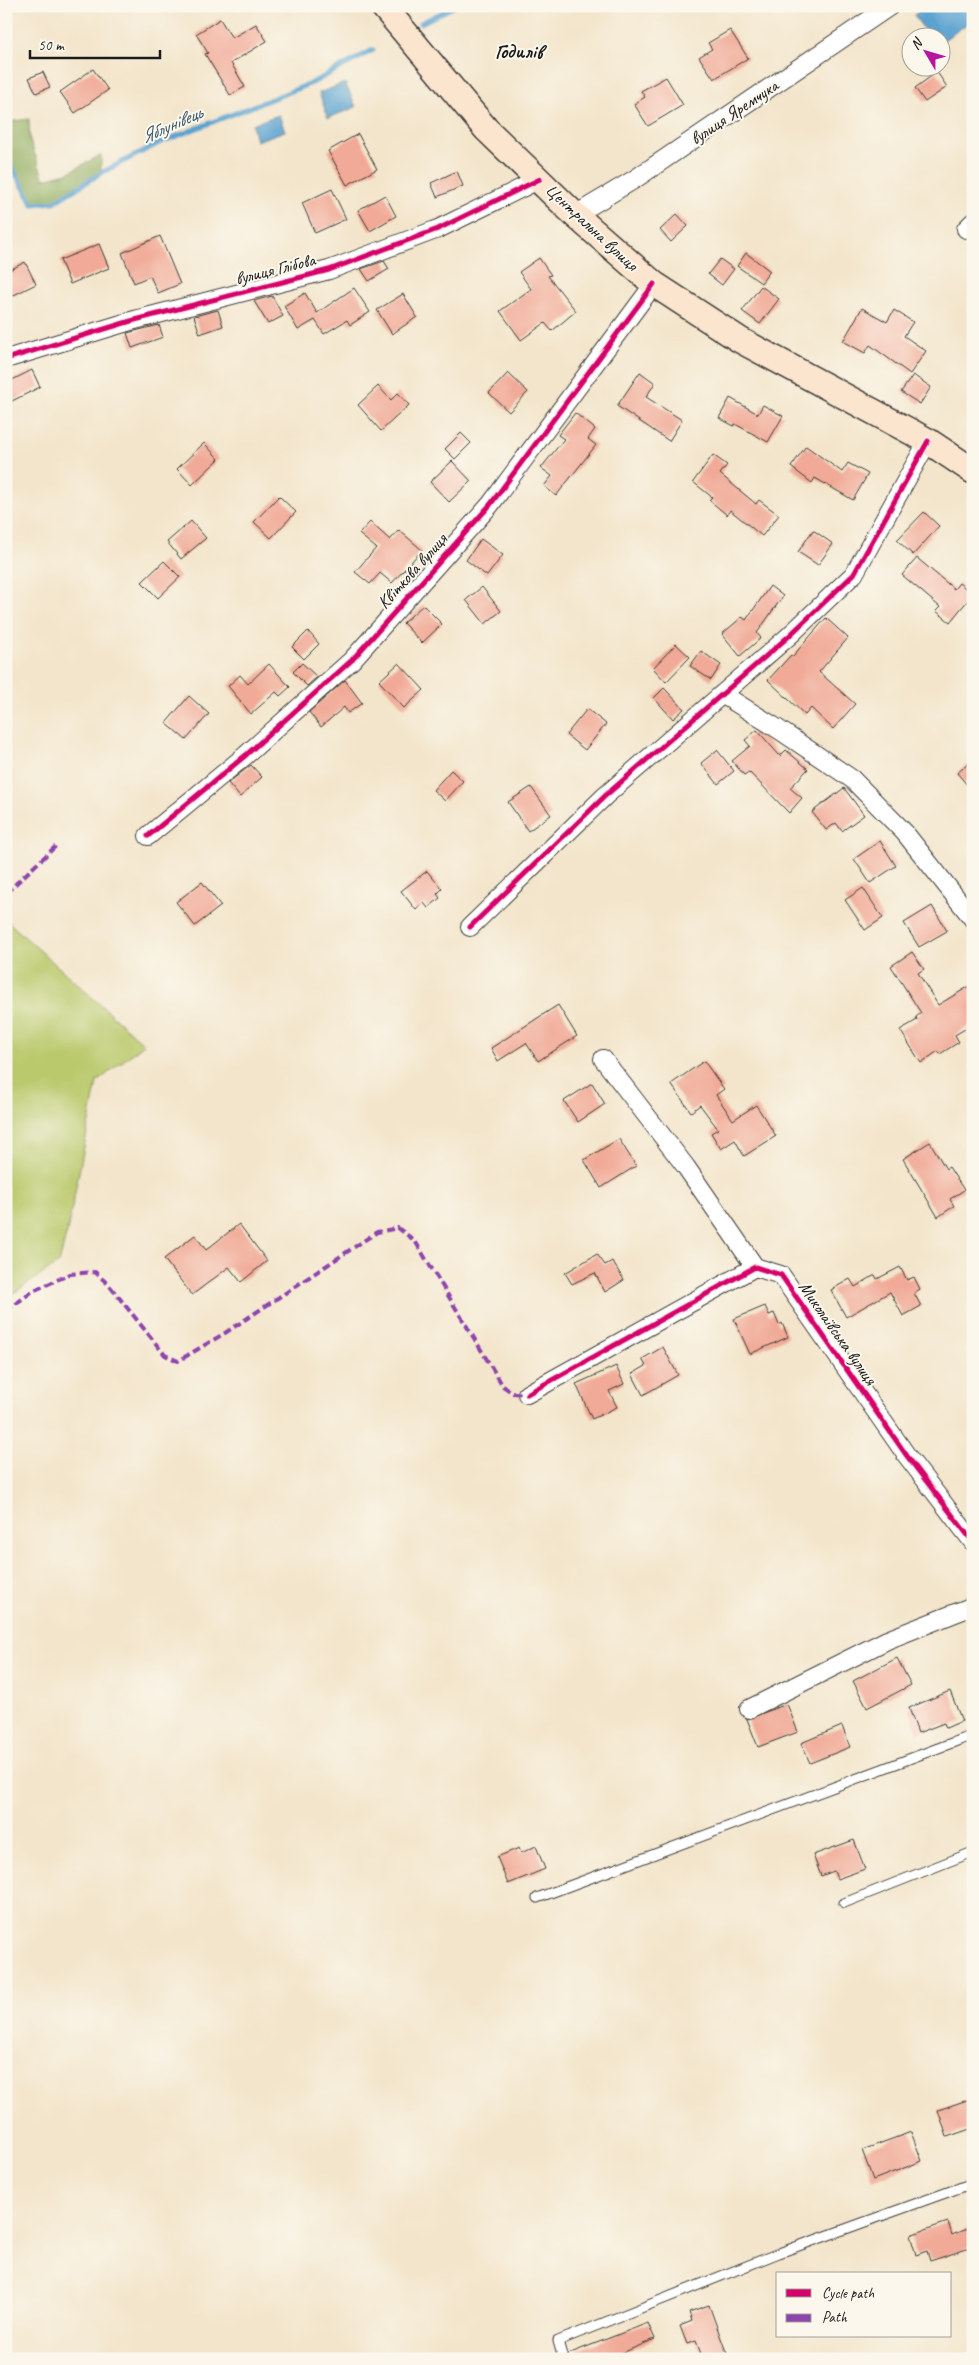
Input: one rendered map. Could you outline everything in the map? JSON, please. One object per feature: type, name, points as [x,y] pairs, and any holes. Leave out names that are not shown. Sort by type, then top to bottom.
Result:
[{"type":"main road","name":"Центральна вулиця","points":[[383,6],[486,129],[540,179],[575,215],[654,284],[740,340],[928,441],[973,471]]},
{"type":"street","name":"вулиця Яремчука","points":[[575,215],[635,179],[890,6]]},
{"type":"street","name":"вулиця Глібова","points":[[6,359],[131,321],[329,270],[438,229],[540,179]]},
{"type":"street","name":"Квіткова вулиця","points":[[148,836],[246,755],[352,660],[490,505],[654,284]]},
{"type":"street","points":[[470,927],[605,796],[789,636],[854,574],[928,441]]},
{"type":"street","points":[[722,694],[852,778],[905,834],[973,919]]},
{"type":"street","points":[[527,1394],[755,1267],[686,1166],[604,1059]]},
{"type":"street","name":"Миколаївська вулиця","points":[[755,1267],[781,1275],[907,1456],[973,1542]]},
{"type":"street","points":[[749,1709],[887,1640],[973,1606]]},
{"type":"lane","points":[[537,1898],[973,1735]]},
{"type":"lane","points":[[844,1904],[973,1852]]},
{"type":"lane","points":[[563,2359],[558,2341],[779,2253],[973,2183]]},
{"type":"green space","points":[[29,119],[30,141],[44,179],[67,173],[101,155],[101,173],[54,202],[33,204],[6,157],[6,122]]},
{"type":"green space","points":[[6,920],[144,1044],[97,1082],[59,1263],[6,1298]]},
{"type":"water","points":[[926,6],[968,6],[973,13],[973,20],[952,34],[952,28],[923,28],[914,15]]},
{"type":"water","points":[[345,83],[356,107],[328,118],[319,93]]},
{"type":"water","points":[[279,115],[285,131],[256,141],[252,124]]},
{"type":"building","points":[[220,19],[232,38],[256,24],[267,41],[231,63],[245,87],[230,95],[205,54],[208,53],[196,34]]},
{"type":"building","points":[[730,30],[748,58],[714,79],[699,57],[712,49],[708,43]]},
{"type":"building","points":[[93,69],[108,90],[75,113],[60,92]]},
{"type":"building","points":[[43,72],[50,87],[36,93],[29,78]]},
{"type":"building","points":[[666,77],[683,105],[648,126],[634,104],[645,97],[641,91]]},
{"type":"building","points":[[929,78],[941,78],[947,87],[925,102],[915,88]]},
{"type":"building","points":[[358,134],[377,169],[347,185],[328,151]]},
{"type":"building","points":[[457,171],[463,186],[437,197],[431,183]]},
{"type":"building","points":[[332,189],[346,219],[315,233],[302,203]]},
{"type":"building","points":[[385,195],[396,216],[370,231],[358,210]]},
{"type":"building","points":[[677,214],[688,226],[671,242],[660,230]]},
{"type":"building","points":[[160,236],[180,284],[158,293],[150,276],[134,283],[122,253]]},
{"type":"building","points":[[99,244],[109,268],[70,284],[60,260]]},
{"type":"building","points":[[746,253],[770,271],[761,283],[737,266]]},
{"type":"building","points":[[539,258],[551,275],[548,276],[576,311],[552,331],[545,323],[521,340],[500,311],[531,289],[519,272]]},
{"type":"building","points":[[720,259],[734,269],[722,285],[708,274]]},
{"type":"building","points":[[384,261],[389,269],[369,281],[361,269]]},
{"type":"building","points":[[25,262],[36,284],[6,299],[6,272]]},
{"type":"building","points":[[761,286],[779,299],[760,324],[742,311]]},
{"type":"building","points":[[354,288],[370,312],[350,325],[347,320],[324,334],[315,320],[298,330],[284,306],[305,293],[317,313]]},
{"type":"building","points":[[403,294],[417,317],[392,334],[377,310]]},
{"type":"building","points":[[272,296],[283,316],[268,324],[254,301]]},
{"type":"building","points":[[862,308],[887,322],[894,310],[913,322],[904,336],[926,351],[910,374],[870,345],[865,353],[843,341]]},
{"type":"building","points":[[218,310],[223,326],[200,334],[194,316]]},
{"type":"building","points":[[159,325],[163,337],[132,348],[127,333]]},
{"type":"building","points":[[32,370],[40,387],[6,404],[6,383]]},
{"type":"building","points":[[640,372],[655,383],[646,397],[682,420],[669,441],[617,406]]},
{"type":"building","points":[[508,373],[528,392],[509,412],[489,393]]},
{"type":"building","points":[[913,375],[931,387],[920,404],[901,392]]},
{"type":"building","points":[[378,386],[391,400],[398,393],[409,405],[381,431],[358,405]]},
{"type":"building","points":[[730,398],[758,414],[763,405],[783,416],[768,442],[735,424],[734,426],[719,418]]},
{"type":"building","points":[[575,413],[595,429],[588,439],[596,445],[556,496],[544,486],[552,476],[541,468],[564,439],[558,435]]},
{"type":"building","points":[[461,433],[471,443],[455,459],[445,449]]},
{"type":"building","points":[[204,443],[219,459],[192,485],[177,469]]},
{"type":"building","points":[[806,446],[842,472],[848,463],[868,474],[853,500],[815,478],[812,483],[791,467]]},
{"type":"building","points":[[713,455],[727,465],[720,474],[756,504],[759,500],[779,515],[762,536],[730,510],[727,515],[709,500],[712,497],[693,482]]},
{"type":"building","points":[[452,461],[471,481],[449,502],[430,482]]},
{"type":"building","points":[[279,496],[296,512],[271,538],[254,522]]},
{"type":"building","points":[[924,512],[939,526],[913,555],[897,540]]},
{"type":"building","points":[[191,521],[206,538],[181,559],[167,542]]},
{"type":"building","points":[[370,522],[390,540],[399,530],[422,550],[392,583],[380,573],[370,584],[355,572],[376,548],[359,534]]},
{"type":"building","points":[[813,530],[833,544],[818,565],[798,552]]},
{"type":"building","points":[[481,539],[503,555],[487,576],[466,560]]},
{"type":"building","points":[[917,558],[954,589],[959,583],[973,594],[950,622],[936,611],[940,607],[902,575]]},
{"type":"building","points":[[164,561],[180,577],[158,598],[142,582]]},
{"type":"building","points":[[770,586],[783,596],[757,633],[761,638],[740,656],[722,634],[742,617],[746,620]]},
{"type":"building","points":[[482,587],[501,611],[485,624],[466,600]]},
{"type":"building","points":[[423,605],[442,624],[422,643],[403,623]]},
{"type":"building","points":[[826,618],[848,638],[819,672],[855,704],[833,729],[811,708],[805,715],[768,680],[791,655],[792,657]]},
{"type":"building","points":[[308,631],[319,644],[304,659],[292,647]]},
{"type":"building","points":[[676,644],[690,657],[666,682],[653,668]]},
{"type":"building","points":[[701,651],[721,665],[711,680],[690,666]]},
{"type":"building","points":[[302,663],[317,677],[307,686],[293,672]]},
{"type":"building","points":[[399,663],[424,690],[404,708],[379,681]]},
{"type":"building","points":[[269,664],[290,687],[280,696],[276,692],[251,714],[228,686],[240,675],[248,684]]},
{"type":"building","points":[[345,680],[362,703],[348,713],[344,707],[321,727],[309,712]]},
{"type":"building","points":[[664,688],[684,709],[673,719],[654,698]]},
{"type":"building","points":[[189,696],[209,714],[186,740],[166,723]]},
{"type":"building","points":[[587,709],[606,724],[585,750],[566,735]]},
{"type":"building","points":[[757,730],[780,756],[786,750],[808,769],[790,788],[802,798],[789,813],[749,772],[744,775],[732,761],[750,746],[745,740]]},
{"type":"building","points":[[717,750],[734,771],[718,784],[701,763]]},
{"type":"building","points":[[973,760],[973,792],[957,773]]},
{"type":"building","points":[[251,765],[262,777],[240,797],[228,783]]},
{"type":"building","points":[[451,770],[463,781],[445,801],[433,790]]},
{"type":"building","points":[[531,787],[551,815],[528,831],[508,802]]},
{"type":"building","points":[[844,788],[864,815],[842,831],[836,823],[826,830],[812,812]]},
{"type":"building","points":[[880,841],[896,866],[870,883],[854,859]]},
{"type":"building","points":[[427,871],[442,889],[437,894],[440,898],[428,908],[424,903],[416,910],[401,891]]},
{"type":"building","points":[[202,882],[221,906],[195,926],[176,902]]},
{"type":"building","points":[[863,888],[883,918],[865,930],[845,900]]},
{"type":"building","points":[[932,906],[947,931],[919,947],[904,923]]},
{"type":"building","points":[[912,952],[924,969],[918,973],[938,1005],[973,984],[973,1024],[955,1035],[959,1042],[940,1054],[938,1051],[921,1063],[900,1030],[917,1020],[916,1017],[921,1013],[891,966]]},
{"type":"building","points":[[558,1005],[577,1036],[538,1061],[526,1043],[498,1061],[491,1048]]},
{"type":"building","points":[[704,1061],[724,1089],[716,1095],[733,1120],[756,1105],[776,1136],[744,1156],[735,1140],[721,1149],[711,1133],[718,1129],[700,1105],[691,1112],[671,1084]]},
{"type":"building","points":[[592,1083],[605,1104],[578,1122],[564,1101]]},
{"type":"building","points":[[619,1139],[636,1166],[601,1188],[584,1160]]},
{"type":"building","points":[[930,1142],[946,1169],[949,1167],[964,1190],[950,1199],[954,1206],[938,1217],[903,1159]]},
{"type":"building","points":[[239,1224],[267,1261],[241,1282],[229,1267],[192,1295],[164,1259],[195,1235],[206,1250]]},
{"type":"building","points":[[597,1254],[605,1265],[612,1261],[624,1280],[605,1292],[595,1273],[572,1284],[565,1273]]},
{"type":"building","points":[[900,1267],[907,1280],[914,1277],[920,1289],[914,1293],[921,1306],[903,1316],[890,1292],[846,1317],[831,1290],[850,1279],[855,1287],[875,1275],[877,1279]]},
{"type":"building","points":[[765,1306],[769,1315],[774,1313],[779,1325],[782,1323],[788,1337],[750,1354],[734,1319]]},
{"type":"building","points":[[663,1347],[678,1375],[643,1395],[632,1374],[646,1366],[642,1359]]},
{"type":"building","points":[[616,1366],[624,1384],[609,1391],[617,1407],[592,1419],[576,1384]]},
{"type":"building","points":[[897,1658],[911,1685],[867,1708],[853,1681]]},
{"type":"building","points":[[950,1691],[962,1721],[946,1728],[944,1723],[918,1733],[909,1708]]},
{"type":"building","points":[[787,1704],[798,1732],[758,1747],[747,1719]]},
{"type":"building","points":[[842,1726],[850,1747],[810,1763],[801,1743]]},
{"type":"building","points":[[854,1840],[865,1869],[837,1879],[834,1871],[821,1876],[813,1855]]},
{"type":"building","points":[[536,1846],[545,1869],[508,1884],[497,1857],[519,1848],[521,1853]]},
{"type":"building","points":[[973,2098],[973,2128],[947,2137],[938,2110]]},
{"type":"building","points":[[911,2132],[922,2161],[873,2180],[862,2150]]},
{"type":"building","points":[[948,2222],[952,2235],[973,2226],[973,2247],[930,2261],[927,2251],[916,2255],[910,2235]]},
{"type":"building","points":[[709,2305],[729,2359],[703,2359],[696,2341],[687,2344],[680,2326],[692,2321],[689,2312]]},
{"type":"building","points":[[648,2323],[655,2339],[608,2359],[569,2359],[568,2354]]},
{"type":"waterway","name":"Яблунівець","points":[[421,23],[455,6]]},
{"type":"waterway","name":"Яблунівець","points":[[6,157],[33,204],[54,202],[101,173],[159,143],[312,83],[373,50]]},
{"type":"marked path","points":[[6,893],[57,845]]},
{"type":"marked path","points":[[6,1311],[33,1291],[70,1274],[95,1272],[109,1285],[165,1355],[178,1361],[225,1333],[377,1232],[398,1228],[415,1241],[503,1386],[513,1393],[527,1394]]},
{"type":"cycle path","points":[[6,359],[131,321],[329,270],[438,229],[540,179]]},
{"type":"cycle path","points":[[148,836],[246,755],[352,660],[490,505],[654,284]]},
{"type":"cycle path","points":[[470,927],[605,796],[789,636],[854,574],[928,441]]},
{"type":"cycle path","points":[[527,1394],[755,1267],[781,1275],[907,1456],[973,1542]]},
{"type":"district","name":"Годилів","points":[[519,51]]}]
